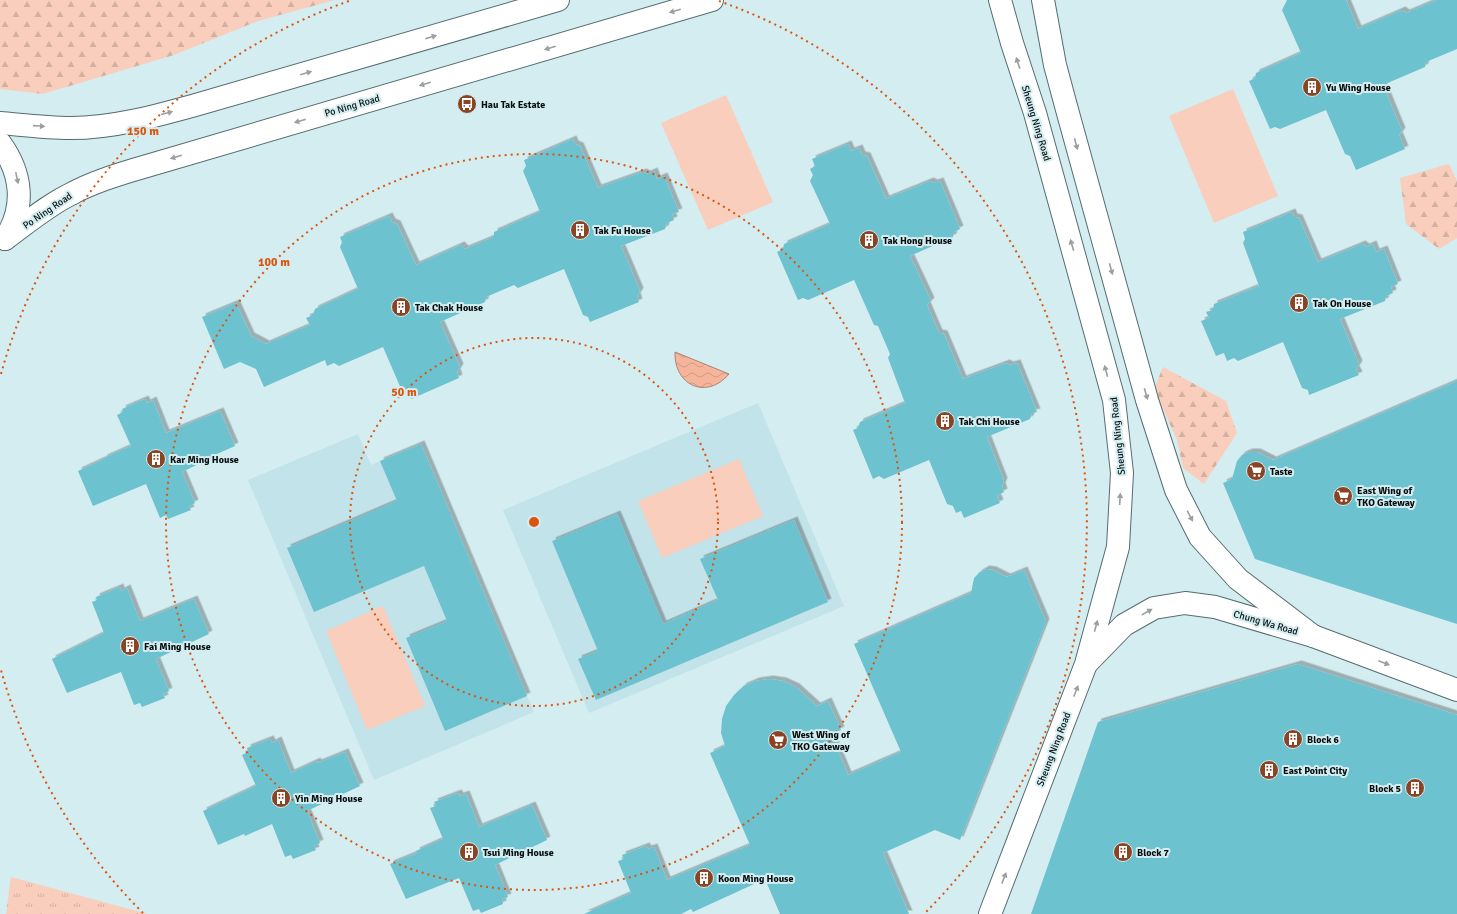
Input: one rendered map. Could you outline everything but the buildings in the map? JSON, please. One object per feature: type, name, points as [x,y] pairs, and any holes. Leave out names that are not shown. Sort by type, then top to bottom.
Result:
[{"type":"street","points":[[0,123],[71,128],[98,126],[145,118],[199,104],[558,0]]},
{"type":"street","name":"Po Ning Road","points":[[3,242],[70,194],[91,184],[140,168],[712,0]]},
{"type":"street","name":"Sheung Ning Road","points":[[990,914],[1086,664],[1118,547],[1122,473],[1114,400],[1035,113],[1000,0]]},
{"type":"street","points":[[1043,0],[1055,65],[1066,106],[1147,400],[1176,490],[1200,537],[1238,578],[1313,636]]},
{"type":"street","points":[[0,143],[9,156],[17,176],[19,195],[16,215],[10,231],[3,242]]},
{"type":"street","name":"Chung Wa Road","points":[[1086,664],[1124,625],[1154,608],[1185,603],[1215,608],[1313,636],[1457,690]]},
{"type":"shaded area","points":[[758,403],[844,606],[589,713],[503,510]]},
{"type":"shaded area","points":[[358,434],[371,465],[421,444],[534,712],[374,780],[248,480]]},
{"type":"green space","points":[[0,0],[335,0],[258,21],[174,55],[43,94],[0,89]]},
{"type":"green space","points":[[1233,89],[1278,196],[1214,223],[1169,116]]},
{"type":"green space","points":[[726,95],[773,202],[708,230],[661,123]]},
{"type":"green space","points":[[1449,164],[1457,181],[1457,238],[1439,249],[1406,224],[1400,178]]},
{"type":"green space","points":[[1163,367],[1226,401],[1237,433],[1204,484],[1183,468],[1177,440],[1154,389]]},
{"type":"green space","points":[[739,459],[763,516],[662,558],[638,501]]},
{"type":"green space","points":[[383,606],[425,706],[367,730],[326,631]]},
{"type":"green space","points":[[11,877],[148,914],[6,914]]},
{"type":"water","points":[[675,352],[729,374],[720,382],[711,386],[693,386],[686,381],[680,373],[676,364]]},
{"type":"place","name":"Yu Wing House","points":[[1312,87]]},
{"type":"place","name":"Hau Tak Estate","points":[[467,104]]},
{"type":"place","name":"Tak Fu House","points":[[580,230]]},
{"type":"place","name":"Tak Hong House","points":[[869,240]]},
{"type":"place","name":"Tak On House","points":[[1299,303]]},
{"type":"place","name":"Tak Chak House","points":[[401,307]]},
{"type":"place","name":"Tak Chi House","points":[[945,421]]},
{"type":"place","name":"Kar Ming House","points":[[156,459]]},
{"type":"place","name":"Taste","points":[[1256,471]]},
{"type":"place","name":"East Wing of TKO Gateway","points":[[1343,496]]},
{"type":"place","name":"Fai Ming House","points":[[130,646]]},
{"type":"place","name":"Block 6","points":[[1293,739]]},
{"type":"place","name":"West Wing of TKO Gateway","points":[[778,740]]},
{"type":"place","name":"East Point City","points":[[1269,770]]},
{"type":"place","name":"Block 5","points":[[1415,788]]},
{"type":"place","name":"Yin Ming House","points":[[281,798]]},
{"type":"place","name":"Tsui Ming House","points":[[469,852]]},
{"type":"place","name":"Block 7","points":[[1123,852]]},
{"type":"place","name":"Koon Ming House","points":[[704,878]]}]
